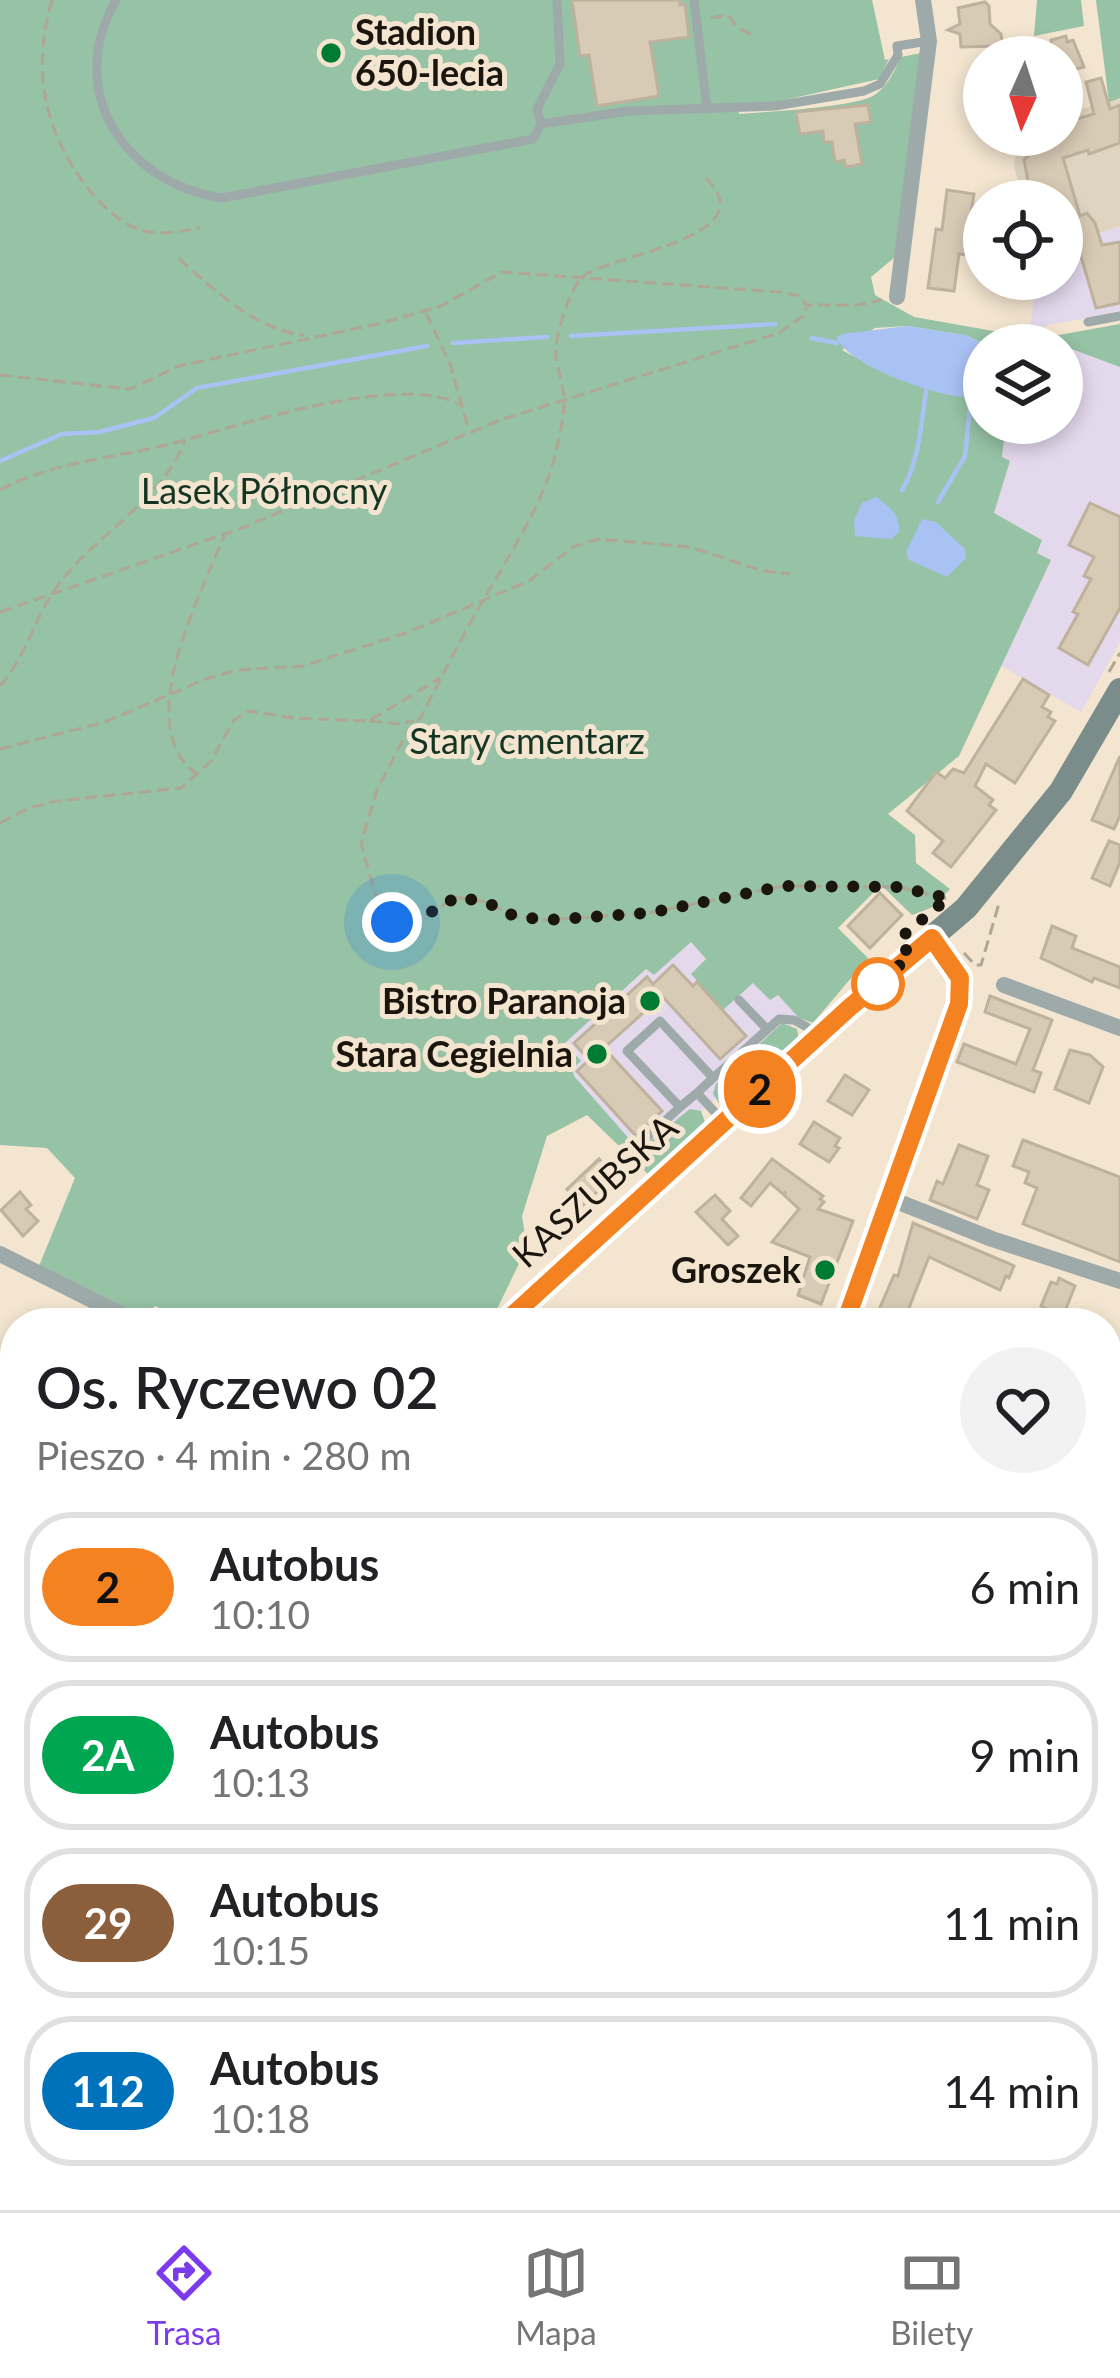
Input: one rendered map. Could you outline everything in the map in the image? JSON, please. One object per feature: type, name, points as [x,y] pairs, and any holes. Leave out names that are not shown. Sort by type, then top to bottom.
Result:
[{"type":"main road","name":"KASZUBSKA","points":[[520,1308],[989,882],[1061,791],[1113,683]]},
{"type":"street","points":[[897,297],[928,41],[923,0]]},
{"type":"street","points":[[851,1308],[959,1004],[960,978],[932,938]]},
{"type":"street","points":[[1004,985],[1120,1028]]},
{"type":"street","points":[[891,1199],[992,1239],[1120,1281]]},
{"type":"street","points":[[0,1254],[108,1308]]},
{"type":"lane","points":[[116,0],[97,59],[107,116],[135,159],[166,182],[221,198],[533,139],[541,124],[538,109],[560,64],[557,0]]},
{"type":"lane","points":[[694,0],[707,109]]},
{"type":"lane","points":[[541,124],[628,112],[776,106],[863,91],[880,84],[898,56],[897,46],[928,41]]},
{"type":"lane","points":[[1088,322],[1120,316]]},
{"type":"lane","points":[[739,1000],[766,1028]]},
{"type":"lane","points":[[642,1142],[778,1019],[790,1018],[821,1034]]},
{"type":"lane","points":[[680,1107],[627,1051],[660,1022],[712,1078]]},
{"type":"lane","points":[[697,1093],[724,1122]]},
{"type":"path","points":[[52,0],[43,44],[42,82],[50,125],[69,163],[92,194],[135,228],[162,233],[200,228]]},
{"type":"path","points":[[698,20],[728,15],[752,35]]},
{"type":"path","points":[[706,178],[716,188],[718,205],[701,231],[596,269],[581,279],[563,318],[555,350],[564,402],[556,454],[532,517],[377,790],[361,843],[380,912],[392,922],[412,923],[457,897],[486,902],[514,916],[545,920],[649,913],[784,886],[899,887],[948,898]]},
{"type":"path","points":[[179,259],[232,304],[266,325],[312,336]]},
{"type":"path","points":[[0,375],[130,389],[179,366],[425,311],[502,272],[779,292],[800,296],[806,305],[803,316],[779,333],[469,431],[225,534],[0,612]]},
{"type":"path","points":[[806,305],[858,305],[897,297]]},
{"type":"path","points":[[425,311],[450,364],[469,431]]},
{"type":"path","points":[[0,490],[50,467],[185,440],[292,410],[432,394],[462,406]]},
{"type":"path","points":[[0,686],[25,650],[53,593],[163,482],[185,440]]},
{"type":"path","points":[[198,775],[175,754],[169,730],[170,694],[184,638],[225,534]]},
{"type":"path","points":[[0,749],[105,722],[238,670],[302,666],[332,658],[482,603],[529,581],[573,547],[598,539],[690,547],[763,571],[790,574]]},
{"type":"path","points":[[1113,683],[1120,653]]},
{"type":"path","points":[[369,721],[441,676]]},
{"type":"path","points":[[0,824],[29,808],[74,798],[181,788],[211,760],[234,720],[249,711],[400,724],[421,717]]},
{"type":"path","points":[[939,908],[959,887]]},
{"type":"path","points":[[981,965],[1002,891]]},
{"type":"path","points":[[952,962],[966,952],[975,965],[993,969]]},
{"type":"shaded area","points":[[1120,98],[1120,226],[1083,238],[1083,180],[1017,180],[1014,164],[1016,156],[1083,156],[1083,109]]},
{"type":"shaded area","points":[[1120,226],[1120,311],[1031,324],[1033,300],[1083,300],[1083,238]]},
{"type":"shaded area","points":[[1083,353],[1120,367],[1120,642],[1081,712],[1001,666],[1051,560],[1036,553],[1042,540],[993,513],[1010,462],[1002,458],[1004,444],[1083,444]]},
{"type":"shaded area","points":[[691,942],[706,959],[723,1009],[753,983],[778,995],[799,1018],[646,1159],[573,1075],[564,1043],[647,969],[654,975]]},
{"type":"green space","name":"Lasek Północny","points":[[0,0],[872,0],[885,60],[889,59],[879,79],[771,103],[738,105],[739,114],[863,100],[882,88],[901,57],[921,53],[895,257],[871,277],[875,295],[914,317],[963,326],[963,335],[907,326],[875,328],[842,350],[881,371],[963,396],[963,444],[1004,444],[1002,457],[1010,461],[994,513],[1042,540],[1037,553],[1051,560],[959,756],[888,814],[915,835],[916,863],[950,889],[933,907],[912,915],[881,885],[838,928],[868,958],[813,1023],[799,1018],[778,995],[770,1000],[753,983],[723,1010],[691,974],[706,959],[691,942],[654,975],[646,969],[565,1043],[581,1061],[572,1069],[574,1076],[639,1150],[690,1109],[701,1111],[706,1125],[650,1176],[587,1115],[547,1136],[522,1216],[527,1247],[497,1308],[125,1308],[39,1266],[75,1178],[47,1148],[0,1145]]},
{"type":"green space","points":[[1037,0],[1081,0],[1084,26],[1034,36]]},
{"type":"green space","points":[[1096,0],[1120,0],[1120,98],[1109,102]]},
{"type":"green space","points":[[1120,324],[1120,367],[1083,353],[1083,331]]},
{"type":"green space","points":[[782,1023],[797,1029],[799,1040],[728,1104],[719,1103],[713,1094],[716,1084]]},
{"type":"water","points":[[907,326],[963,335],[963,397],[874,368],[843,347],[837,337]]},
{"type":"water","points":[[876,497],[898,520],[899,532],[891,539],[855,536],[854,520],[862,503]]},
{"type":"water","points":[[922,519],[936,522],[965,549],[966,558],[947,577],[909,560],[906,552]]},
{"type":"building","points":[[572,0],[680,0],[680,5],[685,4],[689,37],[650,42],[659,96],[597,106],[589,55],[580,56]]},
{"type":"building","points":[[985,2],[990,24],[1001,36],[963,36],[961,47],[960,34],[948,30],[960,24],[958,8]]},
{"type":"building","points":[[1101,78],[1110,109],[1120,105],[1120,143],[1089,154],[1083,152],[1083,117],[1094,114],[1086,82]]},
{"type":"building","points":[[868,105],[871,122],[855,124],[862,164],[846,167],[844,160],[835,162],[832,142],[824,142],[823,131],[800,134],[796,112]]},
{"type":"building","points":[[1028,156],[1069,156],[1063,158],[1069,180],[1028,180],[1024,160]]},
{"type":"building","points":[[947,190],[963,192],[963,254],[959,254],[954,291],[928,288],[936,229],[942,230]]},
{"type":"building","points":[[1087,213],[1102,245],[1120,242],[1120,303],[1096,308],[1083,263],[1083,215]]},
{"type":"building","points":[[1090,503],[1120,517],[1120,608],[1088,665],[1059,648],[1091,579],[1084,576],[1094,557],[1069,545]]},
{"type":"building","points":[[1023,679],[1049,695],[1042,707],[1055,721],[1015,783],[986,764],[975,786],[993,800],[989,805],[996,810],[951,867],[933,853],[943,841],[907,811],[936,772],[945,778],[953,769],[964,773]]},
{"type":"building","points":[[1120,756],[1120,816],[1114,829],[1092,820]]},
{"type":"building","points":[[1109,841],[1120,845],[1120,862],[1110,886],[1092,878]]},
{"type":"building","points":[[880,893],[902,915],[870,948],[848,926]]},
{"type":"building","points":[[1052,926],[1076,936],[1072,948],[1120,967],[1120,988],[1094,978],[1092,982],[1041,958]]},
{"type":"building","name":"Stara Cegielnia","points":[[673,965],[693,986],[697,982],[746,1036],[720,1059],[662,996],[604,1048],[662,1111],[636,1136],[577,1071],[589,1060],[574,1043],[647,977],[653,984]]},
{"type":"building","points":[[990,996],[1052,1020],[1033,1070],[1041,1073],[1034,1092],[957,1062],[964,1044],[1016,1064],[1030,1029],[985,1012]]},
{"type":"building","points":[[1070,1050],[1090,1055],[1103,1067],[1089,1103],[1055,1089]]},
{"type":"building","points":[[845,1075],[869,1090],[852,1115],[828,1101]]},
{"type":"building","points":[[814,1122],[840,1138],[829,1162],[800,1144]]},
{"type":"building","points":[[1023,1140],[1120,1177],[1120,1262],[1023,1224],[1037,1188],[1025,1183],[1029,1172],[1013,1166]]},
{"type":"building","points":[[959,1145],[988,1156],[977,1185],[989,1190],[977,1219],[930,1200],[937,1181],[943,1184]]},
{"type":"building","points":[[599,1159],[614,1176],[582,1206],[567,1189]]},
{"type":"building","points":[[772,1159],[823,1196],[818,1209],[853,1221],[821,1304],[798,1295],[810,1257],[772,1242],[799,1209],[786,1192],[770,1183],[751,1206],[741,1198]]},
{"type":"building","points":[[20,1192],[31,1205],[26,1209],[38,1221],[23,1236],[1,1210]]},
{"type":"building","points":[[715,1195],[730,1211],[722,1219],[738,1236],[728,1245],[696,1212]]},
{"type":"building","points":[[913,1223],[1014,1266],[1000,1290],[929,1257],[909,1308],[880,1308],[894,1275],[898,1276]]},
{"type":"building","points":[[1059,1278],[1075,1286],[1066,1308],[1041,1306],[1051,1282],[1057,1284]]},
{"type":"waterway","points":[[571,336],[775,324]]},
{"type":"waterway","points":[[453,343],[547,337]]},
{"type":"waterway","points":[[811,338],[837,343]]},
{"type":"waterway","points":[[0,461],[62,434],[99,432],[154,418],[197,388],[427,346]]},
{"type":"waterway","points":[[902,490],[916,453],[927,386]]},
{"type":"waterway","points":[[938,502],[965,456],[966,444]]},
{"type":"bus line","name":"2","points":[[520,1308],[932,938],[960,978],[959,1004],[850,1308]]},
{"type":"place","name":"Stadion 650-lecia","points":[[331,53]]},
{"type":"place","name":"Bistro Paranoja","points":[[650,1001]]},
{"type":"place","name":"Stara Cegielnia","points":[[597,1054]]},
{"type":"place","name":"Groszek","points":[[825,1270]]},
{"type":"route","points":[[392,922],[412,923],[457,897],[486,902],[514,916],[545,920],[649,913],[784,886],[899,887],[948,898],[899,939],[910,956],[878,984]]},
{"type":"park label","name":"Stary cmentarz","points":[[527,741]]}]
